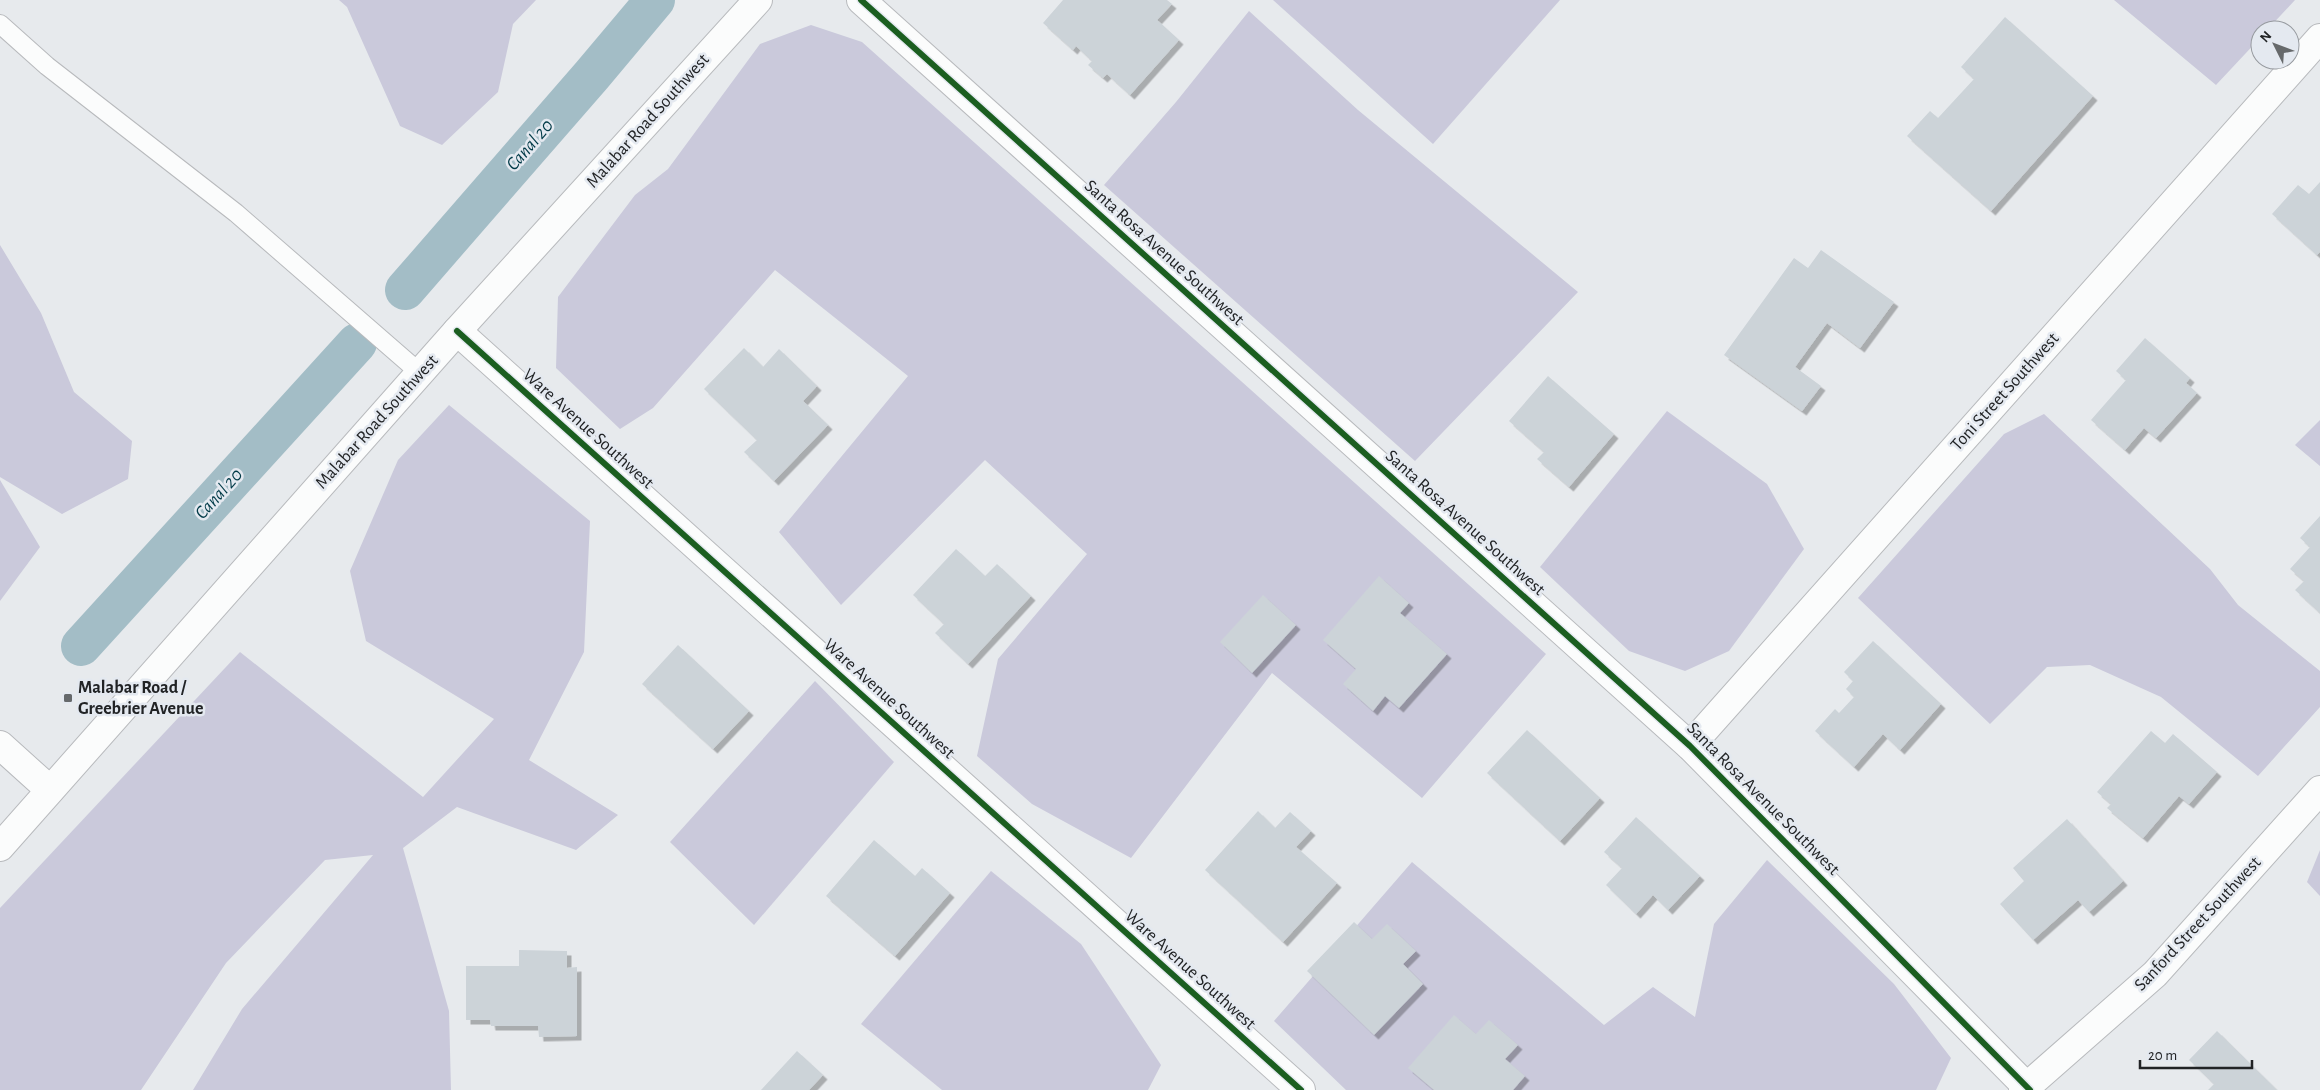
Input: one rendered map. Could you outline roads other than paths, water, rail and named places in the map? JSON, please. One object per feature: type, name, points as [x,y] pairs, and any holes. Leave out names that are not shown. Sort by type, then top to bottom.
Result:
[{"type":"street","name":"Malabar Road Southwest","points":[[0,847],[457,331],[758,0]]},
{"type":"street","name":"Santa Rosa Avenue Southwest","points":[[860,0],[1690,746],[2026,1089]]},
{"type":"street","name":"Toni Street Southwest","points":[[1690,746],[2320,38]]},
{"type":"street","name":"Ware Avenue Southwest","points":[[457,331],[1301,1090]]},
{"type":"street","points":[[0,745],[50,790]]},
{"type":"street","name":"Sanford Street Southwest","points":[[2026,1089],[2155,974],[2320,790]]},
{"type":"lane","points":[[0,24],[47,66],[236,213],[420,373]]},
{"type":"waterway","name":"Canal 20","points":[[405,290],[655,0]]},
{"type":"waterway","name":"Canal 20","points":[[81,646],[357,343]]},
{"type":"place","name":"Malabar Road / Greebrier Avenue","points":[[68,698]]}]
